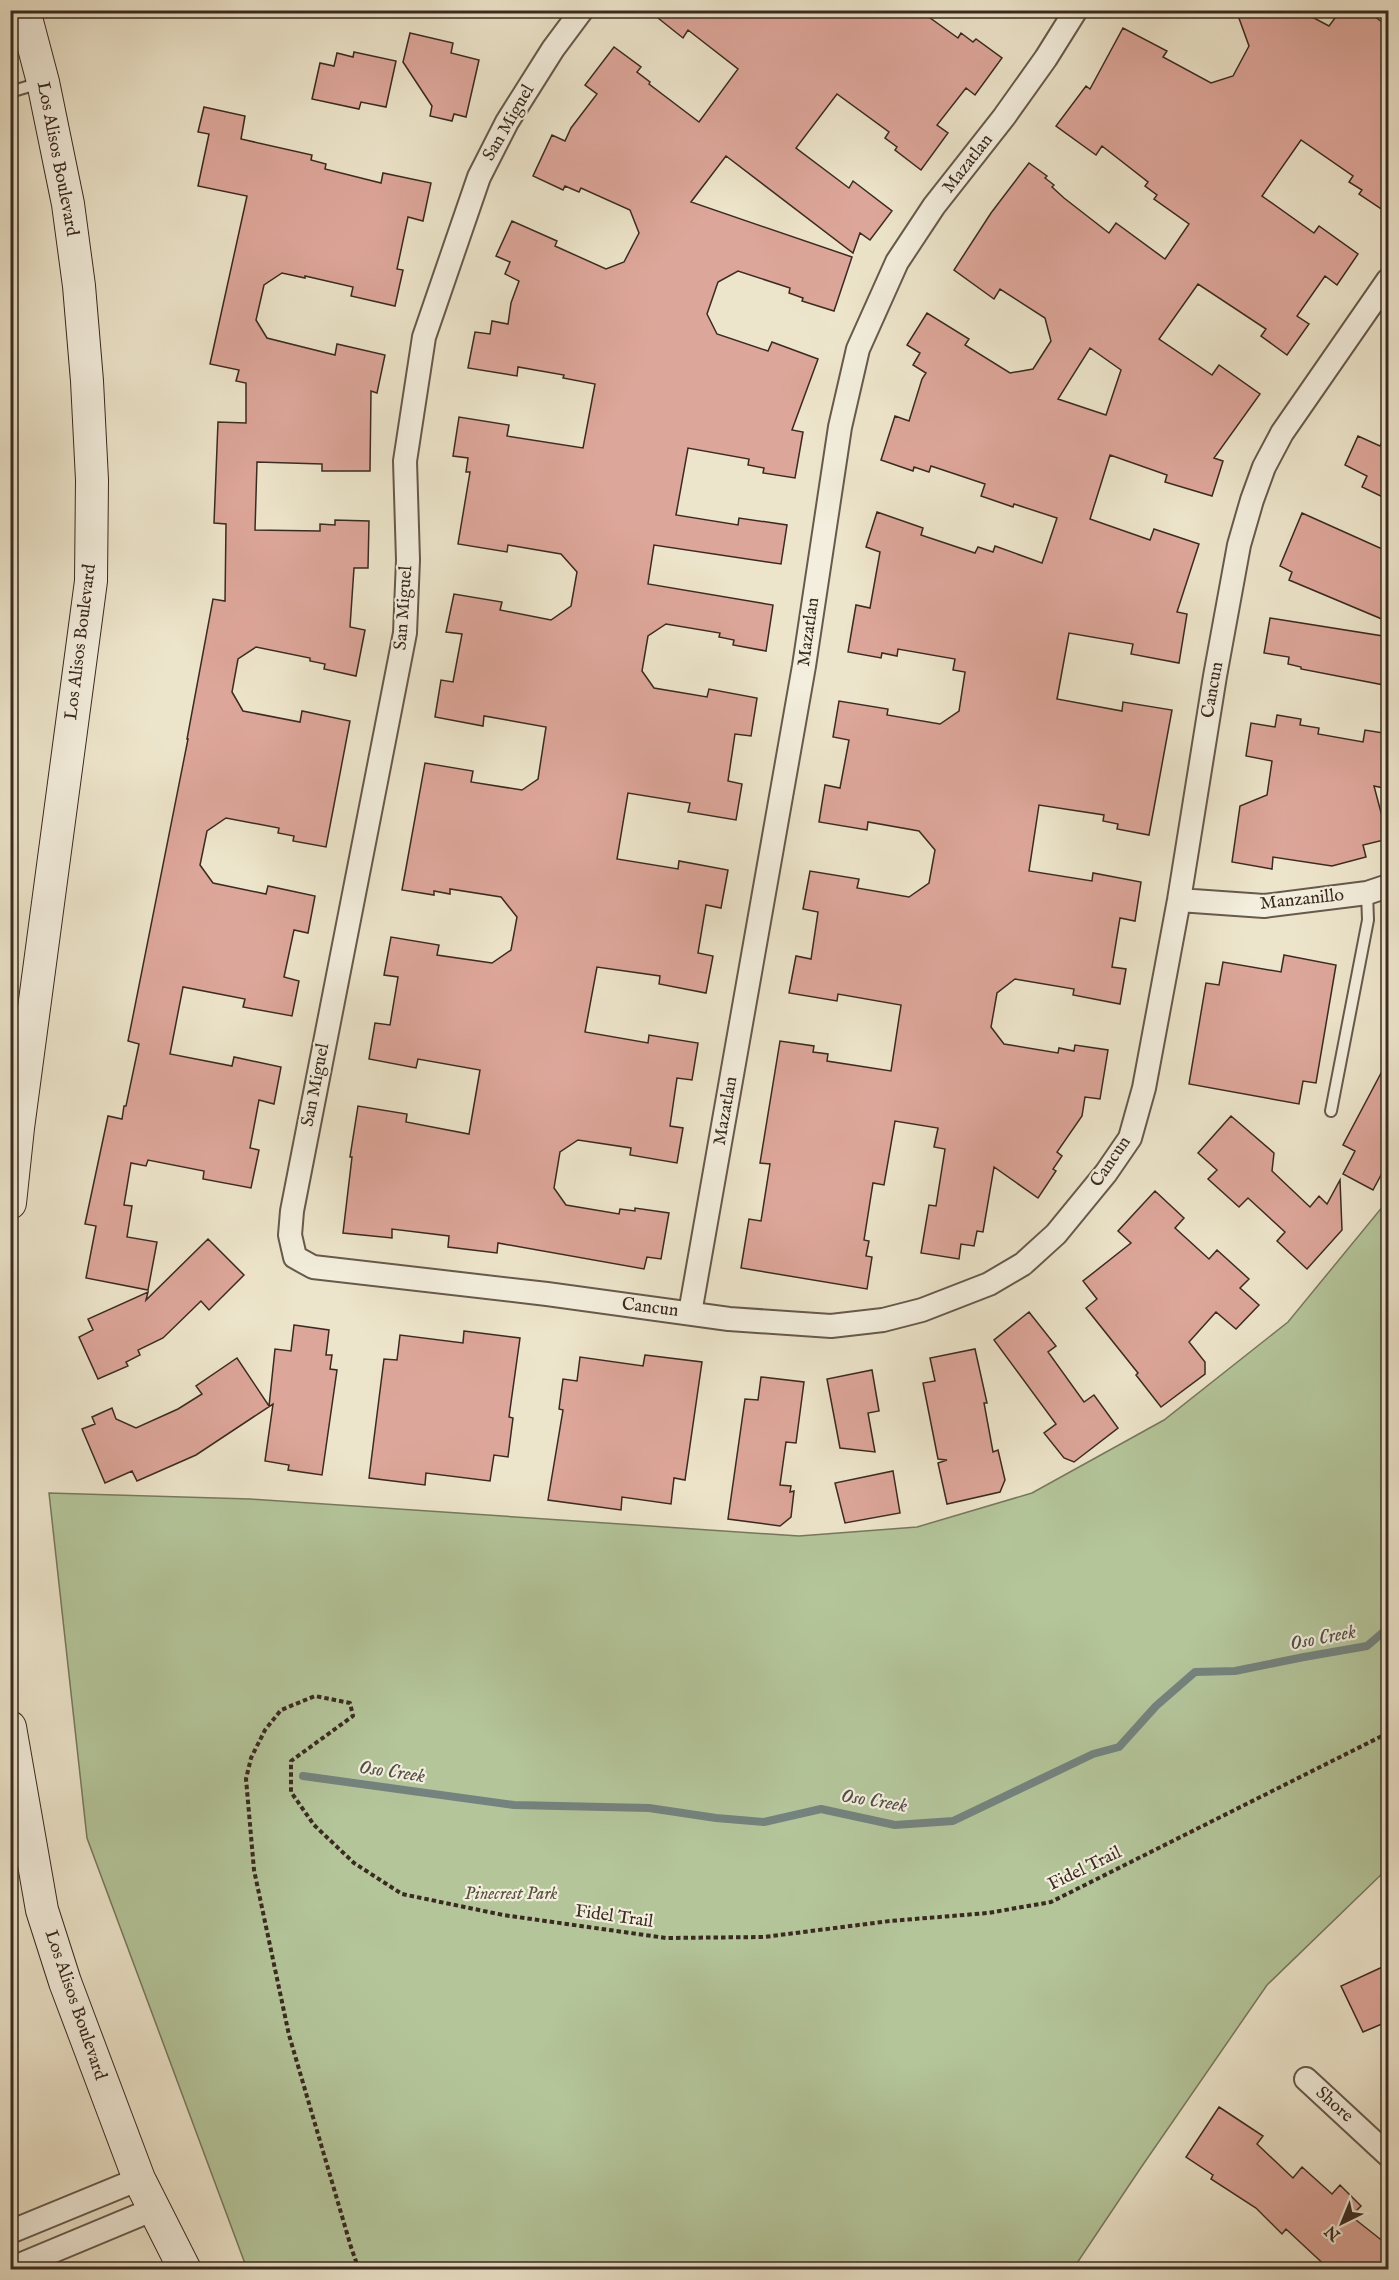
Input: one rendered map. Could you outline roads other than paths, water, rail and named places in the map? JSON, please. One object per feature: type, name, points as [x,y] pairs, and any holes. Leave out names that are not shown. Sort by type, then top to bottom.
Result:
[{"type":"main road","name":"Los Alisos Boulevard","points":[[10,1203],[21,1104],[91,580],[92,469],[79,286],[68,204],[43,82],[24,10]]},
{"type":"main road","name":"Los Alisos Boulevard","points":[[10,1727],[42,1910],[65,1982],[139,2179],[185,2270]]},
{"type":"street","name":"San Miguel","points":[[290,1235],[292,1210],[323,1044],[405,633],[408,560],[405,461],[424,337],[479,177],[507,122],[553,49],[582,10]]},
{"type":"street","name":"Mazatlan","points":[[690,1313],[804,666],[840,427],[858,349],[897,262],[934,207],[1004,117],[1046,58],[1076,10]]},
{"type":"street","name":"Cancun","points":[[290,1235],[295,1257],[313,1267],[729,1319],[831,1326],[883,1320],[922,1310],[989,1284],[1023,1264],[1056,1234],[1106,1173],[1130,1138],[1144,1088],[1179,900],[1239,545],[1252,500],[1264,467],[1282,433],[1389,280]]},
{"type":"street","name":"Manzanillo","points":[[1179,900],[1263,906],[1367,893],[1389,886]]},
{"type":"street","name":"Shore","points":[[1306,2079],[1389,2155]]},
{"type":"street","points":[[10,2232],[139,2179]]},
{"type":"street","points":[[10,2270],[154,2209]]},
{"type":"lane","points":[[10,92],[43,82]]},
{"type":"lane","points":[[1331,1112],[1368,920],[1367,893]]},
{"type":"waterway","name":"Oso Creek","points":[[303,1776],[514,1805],[649,1808],[716,1818],[764,1822],[821,1809],[895,1825],[953,1821],[1093,1754],[1119,1747],[1156,1706],[1195,1672],[1235,1671],[1367,1646],[1388,1628]]},
{"type":"park label","name":"Pinecrest Park","points":[[511,1894]]}]
